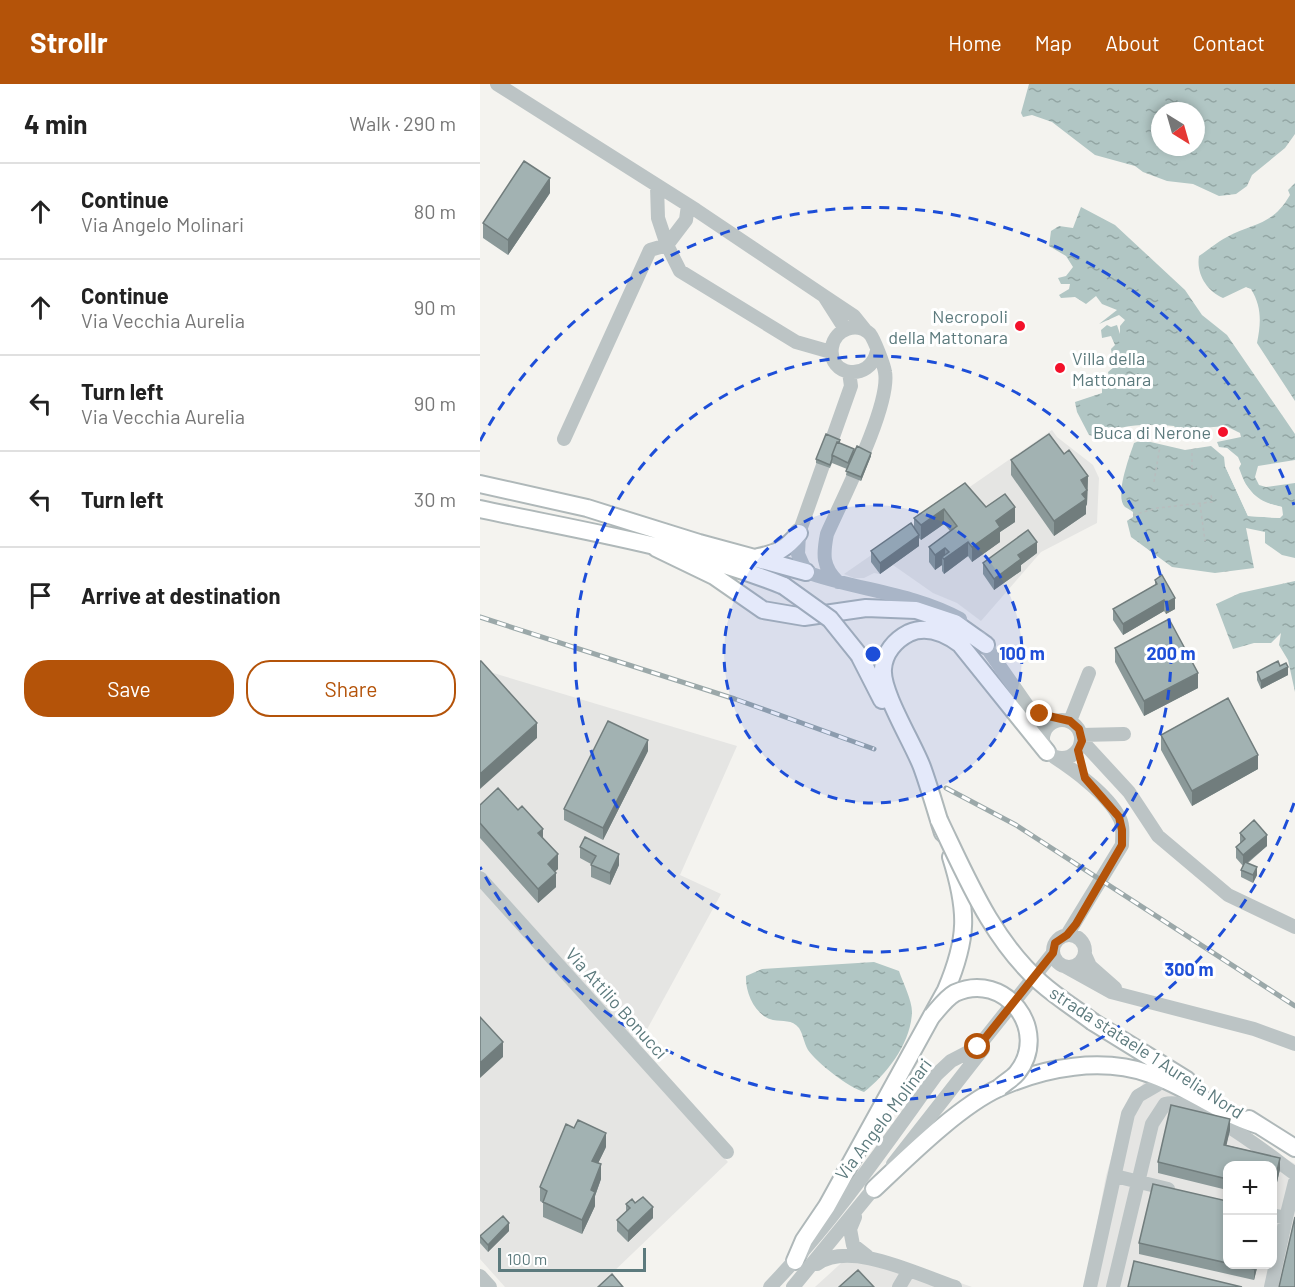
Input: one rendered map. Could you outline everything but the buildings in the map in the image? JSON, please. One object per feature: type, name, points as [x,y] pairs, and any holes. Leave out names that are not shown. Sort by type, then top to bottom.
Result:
[{"type":"main road","points":[[480,484],[587,508],[699,543],[806,572]]},
{"type":"main road","points":[[480,509],[743,570],[784,586],[807,600],[830,619],[859,655],[937,814]]},
{"type":"main road","points":[[757,557],[779,553],[788,547],[799,533]]},
{"type":"main road","points":[[656,548],[714,576],[764,610],[804,617],[866,608],[916,610],[955,623],[986,645]]},
{"type":"main road","points":[[801,1266],[804,1239],[827,1206],[932,1016],[960,957],[963,937],[963,898],[922,766],[884,681],[882,670],[888,652],[906,634],[931,630],[942,633],[960,644],[1051,754]]},
{"type":"main road","name":"strada stataele 1 Aurelia Nord","points":[[937,814],[981,907],[1004,941],[1040,982],[1094,1022],[1295,1148]]},
{"type":"main road","points":[[874,1188],[935,1134],[1017,1073],[1029,1042],[1026,1023],[1018,1005],[1005,995],[993,991],[967,990],[955,993],[932,1016]]},
{"type":"main road","points":[[999,1088],[1063,1067],[1131,1069],[1168,1082],[1232,1117],[1258,1125]]},
{"type":"street","points":[[497,84],[688,205],[854,316],[876,343],[875,358],[865,370],[849,372],[837,365],[831,352],[835,338],[845,329],[859,328],[866,331]]},
{"type":"street","points":[[657,186],[658,219],[667,245],[680,271],[796,342],[831,352]]},
{"type":"street","points":[[564,439],[650,250],[667,245],[686,220],[688,205]]},
{"type":"street","points":[[824,296],[845,329]]},
{"type":"street","points":[[839,584],[829,574],[823,552],[827,534],[879,412],[886,372],[876,351]]},
{"type":"street","points":[[849,372],[851,386],[799,533],[798,554],[806,572],[839,584],[938,608],[959,618],[986,645],[1031,711],[1051,754],[1085,778],[1119,817],[1122,845],[1090,901],[1067,935],[1055,943],[1060,961],[1111,992],[1254,1029],[1295,1044]]},
{"type":"street","points":[[1064,721],[1089,673]]},
{"type":"street","points":[[1031,711],[1064,721],[1080,742],[1129,792],[1158,836],[1228,895],[1295,927]]},
{"type":"street","points":[[1043,734],[1051,723],[1064,721]]},
{"type":"street","points":[[1051,754],[1070,757],[1080,742],[1124,734]]},
{"type":"street","points":[[1080,742],[1085,778]]},
{"type":"street","name":"Via Attilio Bonucci","points":[[480,878],[727,1152]]},
{"type":"street","points":[[1090,901],[1081,940],[1085,955],[1095,971],[1112,985],[1133,997]]},
{"type":"street","points":[[1067,935],[1081,940]]},
{"type":"street","points":[[1060,961],[1080,963],[1085,955]]},
{"type":"street","name":"Via Angelo Molinari","points":[[770,1287],[801,1266],[859,1208],[1050,965],[1060,961]]},
{"type":"street","name":"Via Angelo Molinari","points":[[793,1287],[801,1266],[839,1208],[937,1074],[951,1061],[978,1047],[1060,961]]},
{"type":"street","points":[[1090,1287],[1128,1114],[1138,1096],[1157,1085]]},
{"type":"street","points":[[1113,1287],[1124,1261],[1137,1181],[1156,1115],[1165,1104],[1171,1102],[1187,1106],[1228,1126],[1295,1174]]},
{"type":"street","points":[[1115,1176],[1182,1192]]},
{"type":"street","points":[[1271,1287],[1279,1216],[1295,1182]]},
{"type":"street","points":[[859,1208],[850,1229],[853,1245],[869,1257],[955,1287]]},
{"type":"street","points":[[801,1266],[837,1255],[869,1257]]},
{"type":"street","points":[[899,1287],[908,1272]]},
{"type":"street","points":[[480,1276],[490,1287]]},
{"type":"path","points":[[1154,482],[1160,446]]},
{"type":"path","points":[[1192,449],[1192,468]]},
{"type":"path","points":[[1132,515],[1156,508],[1212,502],[1211,494]]},
{"type":"path","points":[[1200,503],[1205,541]]},
{"type":"shaded area","points":[[1052,430],[1057,437],[1093,465],[1099,478],[1097,523],[1041,552],[981,621],[957,603],[933,593],[893,565],[880,574],[874,573],[864,578],[854,578],[844,574]]},
{"type":"shaded area","points":[[480,669],[737,746],[680,875],[721,894],[639,1044],[480,868]]},
{"type":"shaded area","points":[[480,885],[728,1162],[610,1275],[621,1287],[505,1287],[480,1259]]},
{"type":"shaded area","points":[[1146,1080],[1184,1097],[1295,1164],[1295,1287],[1085,1287],[1106,1176],[1116,1141],[1134,1095]]},
{"type":"shaded area","points":[[861,1245],[877,1254],[972,1287],[815,1287]]},
{"type":"water","points":[[1029,84],[1295,84],[1295,134],[1285,148],[1252,175],[1247,186],[1236,194],[1219,196],[1193,184],[1167,181],[1143,172],[1135,166],[1095,155],[1052,122],[1032,115],[1023,117],[1021,113]]},
{"type":"water","points":[[1295,183],[1295,401],[1257,343],[1260,315],[1251,289],[1246,287],[1223,298],[1217,295],[1201,275],[1199,256],[1220,241],[1270,218],[1283,205],[1290,195],[1288,190]]},
{"type":"water","points":[[1081,207],[1115,225],[1185,290],[1202,315],[1227,335],[1295,434],[1295,460],[1258,466],[1255,477],[1259,485],[1266,487],[1295,483],[1295,558],[1282,555],[1265,543],[1265,532],[1246,528],[1254,568],[1215,573],[1172,567],[1131,537],[1127,521],[1133,517],[1133,512],[1125,507],[1121,494],[1126,466],[1134,443],[1142,440],[1185,450],[1211,446],[1224,457],[1225,466],[1248,516],[1280,518],[1282,507],[1254,495],[1238,468],[1241,464],[1227,448],[1219,447],[1217,442],[1241,437],[1240,433],[1226,426],[1177,430],[1174,426],[1135,426],[1116,429],[1100,438],[1089,435],[1077,412],[1075,402],[1102,393],[1102,388],[1110,382],[1108,372],[1114,367],[1111,349],[1115,345],[1111,336],[1102,338],[1101,330],[1107,325],[1111,327],[1117,325],[1120,334],[1120,326],[1125,320],[1119,315],[1099,324],[1117,310],[1102,304],[1096,296],[1086,304],[1075,297],[1061,298],[1059,295],[1069,289],[1070,284],[1061,284],[1058,278],[1066,276],[1073,267],[1066,256],[1049,246],[1051,231],[1059,226],[1073,228]]},
{"type":"water","points":[[1295,581],[1295,692],[1288,660],[1279,645],[1281,633],[1271,643],[1254,643],[1233,649],[1216,604],[1240,593]]},
{"type":"water","points":[[874,962],[899,971],[912,1012],[911,1024],[896,1057],[873,1085],[864,1092],[833,1074],[818,1061],[808,1050],[796,1025],[773,1020],[761,1014],[749,996],[746,976],[762,969]]},
{"type":"pier","points":[[1227,448],[1238,457],[1245,484],[1259,501],[1282,507],[1283,515],[1280,518],[1248,516],[1225,466],[1226,454],[1228,465],[1249,513],[1279,515],[1280,510],[1257,503],[1243,486],[1235,469],[1238,464],[1228,454]]},
{"type":"railway","points":[[480,617],[735,699],[874,749]]},
{"type":"railway","points":[[946,788],[1016,825],[1295,1006]]},
{"type":"place","name":"Necropoli della Mattonara","points":[[1020,326]]},
{"type":"place","name":"Villa della Mattonara","points":[[1060,368]]},
{"type":"place","name":"Buca di Nerone","points":[[1223,432]]},
{"type":"route","points":[[978,1047],[1053,953],[1055,943],[1067,935],[1076,924],[1122,845],[1119,817],[1085,778],[1078,750],[1082,741],[1079,729],[1070,721],[1057,720],[1040,714]]}]
